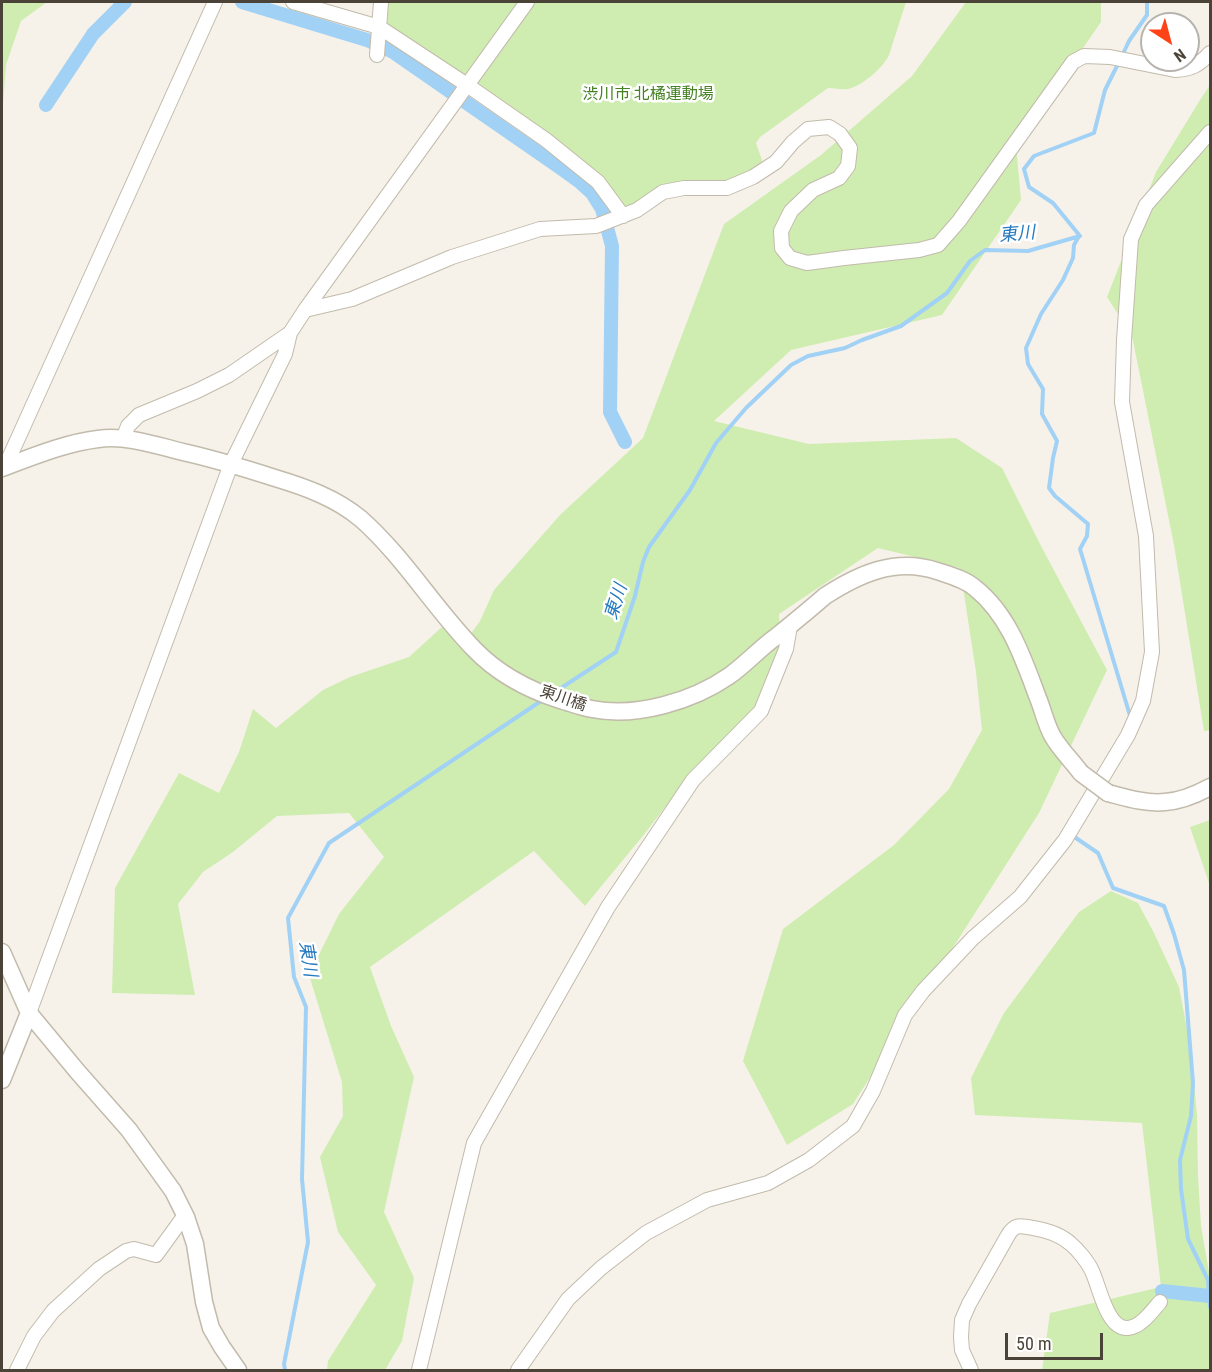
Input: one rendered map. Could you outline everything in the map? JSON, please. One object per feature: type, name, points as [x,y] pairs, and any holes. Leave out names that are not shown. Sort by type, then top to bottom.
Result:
[{"type":"street","points":[[3,468],[215,2]]},
{"type":"street","points":[[293,2],[379,27],[546,140],[598,182],[620,217]]},
{"type":"street","points":[[377,55],[381,2]]},
{"type":"street","points":[[2,1080],[29,1013],[231,464],[285,354],[290,333],[527,2]]},
{"type":"street","points":[[305,310],[352,299],[452,257],[540,229],[596,226],[637,210],[663,192],[684,188],[727,188],[753,177],[776,162],[808,129],[829,127],[840,134],[850,148],[848,166],[839,178],[813,190],[791,211],[781,231],[782,248],[790,258],[807,263],[920,250],[938,245],[959,221],[1073,62],[1084,56],[1110,57],[1175,70],[1201,63],[1210,52]]},
{"type":"street","points":[[518,1371],[568,1299],[601,1268],[646,1233],[707,1200],[768,1183],[809,1160],[853,1126],[873,1091],[905,1015],[923,991],[973,939],[1020,897],[1065,840],[1128,735],[1143,701],[1152,652],[1146,536],[1122,402],[1131,238],[1146,206],[1210,132]]},
{"type":"street","points":[[123,439],[128,426],[140,415],[229,375],[290,333]]},
{"type":"street","name":"東川橋","points":[[3,468],[74,444],[99,439],[123,439],[231,464],[298,485],[333,500],[359,517],[410,572],[458,632],[490,664],[525,686],[551,697],[594,710],[642,709],[675,702],[705,690],[728,676],[840,586],[864,574],[886,567],[926,567],[973,586],[991,603],[1020,648],[1053,737],[1081,773],[1108,793],[1136,801],[1165,802],[1187,797],[1210,787]]},
{"type":"street","points":[[419,1371],[474,1143],[608,907],[693,780],[761,711],[786,649],[790,626]]},
{"type":"street","points":[[2,952],[29,1013],[129,1130],[173,1191],[185,1215],[195,1244],[204,1302],[211,1328],[238,1371]]},
{"type":"street","points":[[16,1371],[34,1336],[53,1311],[99,1269],[126,1251],[134,1249],[156,1254],[185,1215]]},
{"type":"street","points":[[971,1371],[962,1350],[962,1320],[1006,1237],[1017,1226],[1042,1229],[1071,1243],[1091,1268],[1104,1305],[1118,1324],[1124,1328],[1137,1324],[1160,1302]]},
{"type":"green space","points":[[2,2],[47,2],[21,21],[6,65],[2,118]]},
{"type":"green space","name":"渋川市 北橘運動場","points":[[386,2],[906,2],[889,55],[882,65],[872,76],[854,87],[828,88],[760,137],[756,143],[763,163],[740,179],[723,185],[689,183],[630,208],[621,208],[598,175],[385,25]]},
{"type":"green space","points":[[966,2],[1101,2],[1101,22],[1016,145],[1021,200],[942,315],[791,350],[714,421],[809,444],[956,438],[1002,468],[1107,670],[1039,813],[853,1104],[787,1145],[743,1061],[783,929],[894,845],[949,789],[982,730],[976,672],[960,568],[878,548],[779,614],[781,658],[758,708],[690,775],[585,906],[534,851],[370,967],[391,1026],[414,1077],[384,1212],[414,1278],[402,1341],[385,1370],[327,1370],[328,1361],[376,1285],[338,1232],[320,1157],[343,1116],[342,1082],[309,975],[339,914],[384,857],[349,813],[277,816],[233,852],[203,872],[178,904],[195,995],[112,993],[115,888],[179,773],[219,793],[239,752],[253,709],[276,728],[323,690],[350,677],[409,657],[443,626],[485,671],[490,666],[470,635],[480,621],[494,590],[560,515],[643,438],[724,224],[821,155],[912,76]]},
{"type":"green space","points":[[1210,85],[1210,730],[1204,731],[1174,545],[1132,336],[1107,297],[1156,172]]},
{"type":"green space","points":[[1210,820],[1210,886],[1190,827]]},
{"type":"green space","points":[[1111,891],[1138,903],[1179,987],[1191,1050],[1197,1115],[1201,1226],[1210,1278],[1210,1370],[1042,1370],[1050,1313],[1161,1287],[1142,1123],[975,1115],[971,1078],[1004,1013],[1079,912]]},
{"type":"waterway","points":[[46,105],[93,34],[125,2]]},
{"type":"waterway","points":[[242,2],[367,40],[393,52],[562,169],[592,193],[602,209],[612,246],[610,412],[625,442]]},
{"type":"waterway","name":"東川","points":[[1122,56],[1129,41],[1147,15],[1147,2]]},
{"type":"waterway","name":"東川","points":[[1080,236],[1053,203],[1029,187],[1024,169],[1034,156],[1094,133],[1105,90],[1119,62]]},
{"type":"waterway","points":[[1079,236],[1074,245],[1073,258],[1063,280],[1041,314],[1026,348],[1028,364],[1043,389],[1042,414],[1057,441],[1049,488],[1055,496],[1088,524],[1087,536],[1080,549],[1131,719]]},
{"type":"waterway","name":"東川","points":[[555,692],[616,652],[649,547],[690,490],[716,443],[746,408],[791,365],[808,356],[845,348],[901,326],[947,293],[970,261],[985,250],[1028,251],[1080,236]]},
{"type":"waterway","name":"東川","points":[[285,1370],[284,1364],[308,1242],[302,1179],[306,1007],[294,977],[288,918],[329,843],[544,699]]},
{"type":"waterway","points":[[1074,834],[1073,836],[1098,853],[1113,888],[1164,906],[1174,934],[1184,970],[1193,1083],[1191,1116],[1180,1160],[1181,1189],[1188,1239],[1208,1280],[1210,1307]]},
{"type":"waterway","points":[[1162,1291],[1210,1296]]}]
